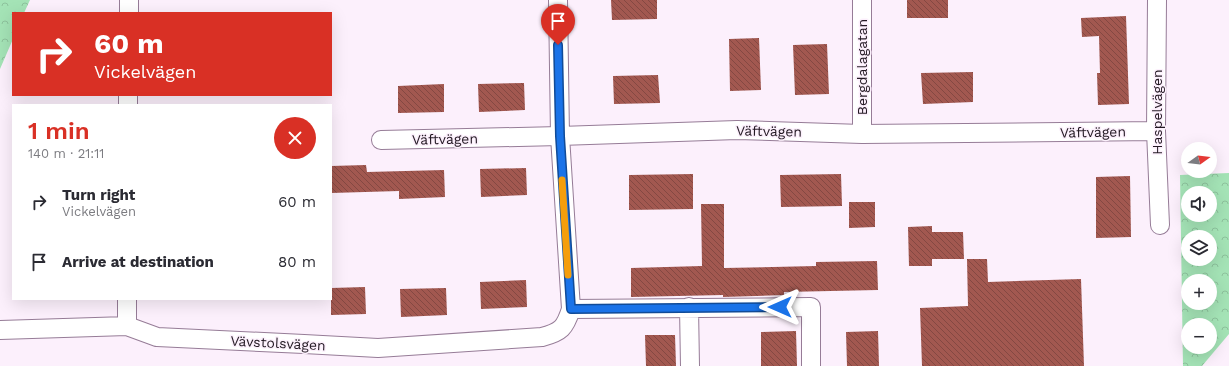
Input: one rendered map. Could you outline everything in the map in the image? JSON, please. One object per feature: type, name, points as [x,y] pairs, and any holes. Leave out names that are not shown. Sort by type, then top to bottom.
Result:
[{"type":"street","points":[[129,0],[129,12]]},
{"type":"street","points":[[558,0],[560,136],[571,309],[811,307],[811,366]]},
{"type":"street","name":"Bergdalagatan","points":[[862,0],[862,134]]},
{"type":"street","name":"Haspelvägen","points":[[1157,0],[1156,131],[1160,225]]},
{"type":"street","name":"Väftvägen","points":[[381,140],[738,130],[862,134],[1156,131]]},
{"type":"street","points":[[127,300],[127,326]]},
{"type":"street","points":[[689,307],[690,366]]},
{"type":"street","name":"Vävstolsvägen","points":[[0,330],[127,326],[157,337],[378,348],[542,337],[556,333],[566,323],[571,309]]},
{"type":"green space","points":[[0,0],[30,0],[24,12],[12,12],[12,41],[0,69]]},
{"type":"green space","points":[[1217,173],[1229,173],[1229,334],[1217,348],[1217,318],[1182,318],[1182,310],[1217,310],[1217,274],[1182,274],[1181,266],[1217,266],[1217,230],[1181,230],[1181,239],[1180,175],[1181,178],[1217,178]]},
{"type":"green space","points":[[1183,354],[1212,354],[1202,366],[1183,366]]},
{"type":"building","points":[[611,0],[657,0],[657,19],[612,20]]},
{"type":"building","points":[[907,0],[948,0],[948,18],[907,18]]},
{"type":"building","points":[[1126,16],[1129,104],[1098,105],[1097,73],[1100,73],[1099,36],[1082,37],[1081,18]]},
{"type":"building","points":[[759,38],[761,90],[730,91],[729,39]]},
{"type":"building","points":[[827,44],[829,94],[795,95],[793,45]]},
{"type":"building","points":[[973,72],[973,102],[923,104],[921,73]]},
{"type":"building","points":[[658,75],[660,103],[614,104],[613,76]]},
{"type":"building","points":[[524,83],[525,110],[479,112],[478,84]]},
{"type":"building","points":[[444,84],[444,112],[398,113],[398,86]]},
{"type":"building","points":[[366,165],[367,172],[444,170],[445,197],[399,199],[399,191],[332,193],[332,166]]},
{"type":"building","points":[[526,168],[527,195],[481,197],[480,169]]},
{"type":"building","points":[[693,174],[693,209],[629,210],[629,175]]},
{"type":"building","points":[[841,174],[842,206],[781,207],[780,175]]},
{"type":"building","points":[[1130,176],[1131,237],[1096,238],[1096,177]]},
{"type":"building","points":[[849,202],[875,202],[875,227],[849,228]]},
{"type":"building","points":[[701,204],[724,204],[724,268],[816,266],[816,262],[877,261],[878,290],[784,292],[784,295],[723,297],[723,295],[631,297],[631,268],[702,266]]},
{"type":"building","points":[[932,226],[932,232],[963,232],[964,259],[932,259],[932,266],[909,266],[908,227]]},
{"type":"building","points":[[967,259],[987,259],[988,282],[1081,279],[1084,366],[922,366],[920,308],[968,306]]},
{"type":"building","points":[[526,280],[527,307],[481,309],[480,282]]},
{"type":"building","points":[[365,287],[366,314],[331,315],[332,288]]},
{"type":"building","points":[[446,288],[447,315],[401,317],[400,289]]},
{"type":"building","points":[[796,331],[797,366],[761,366],[761,332]]},
{"type":"building","points":[[878,331],[879,366],[847,366],[846,332]]},
{"type":"building","points":[[645,335],[675,335],[676,366],[646,366]]},
{"type":"slow traffic","points":[[562,180],[568,275]]},
{"type":"route","points":[[558,45],[560,136],[571,309],[780,307]]}]
